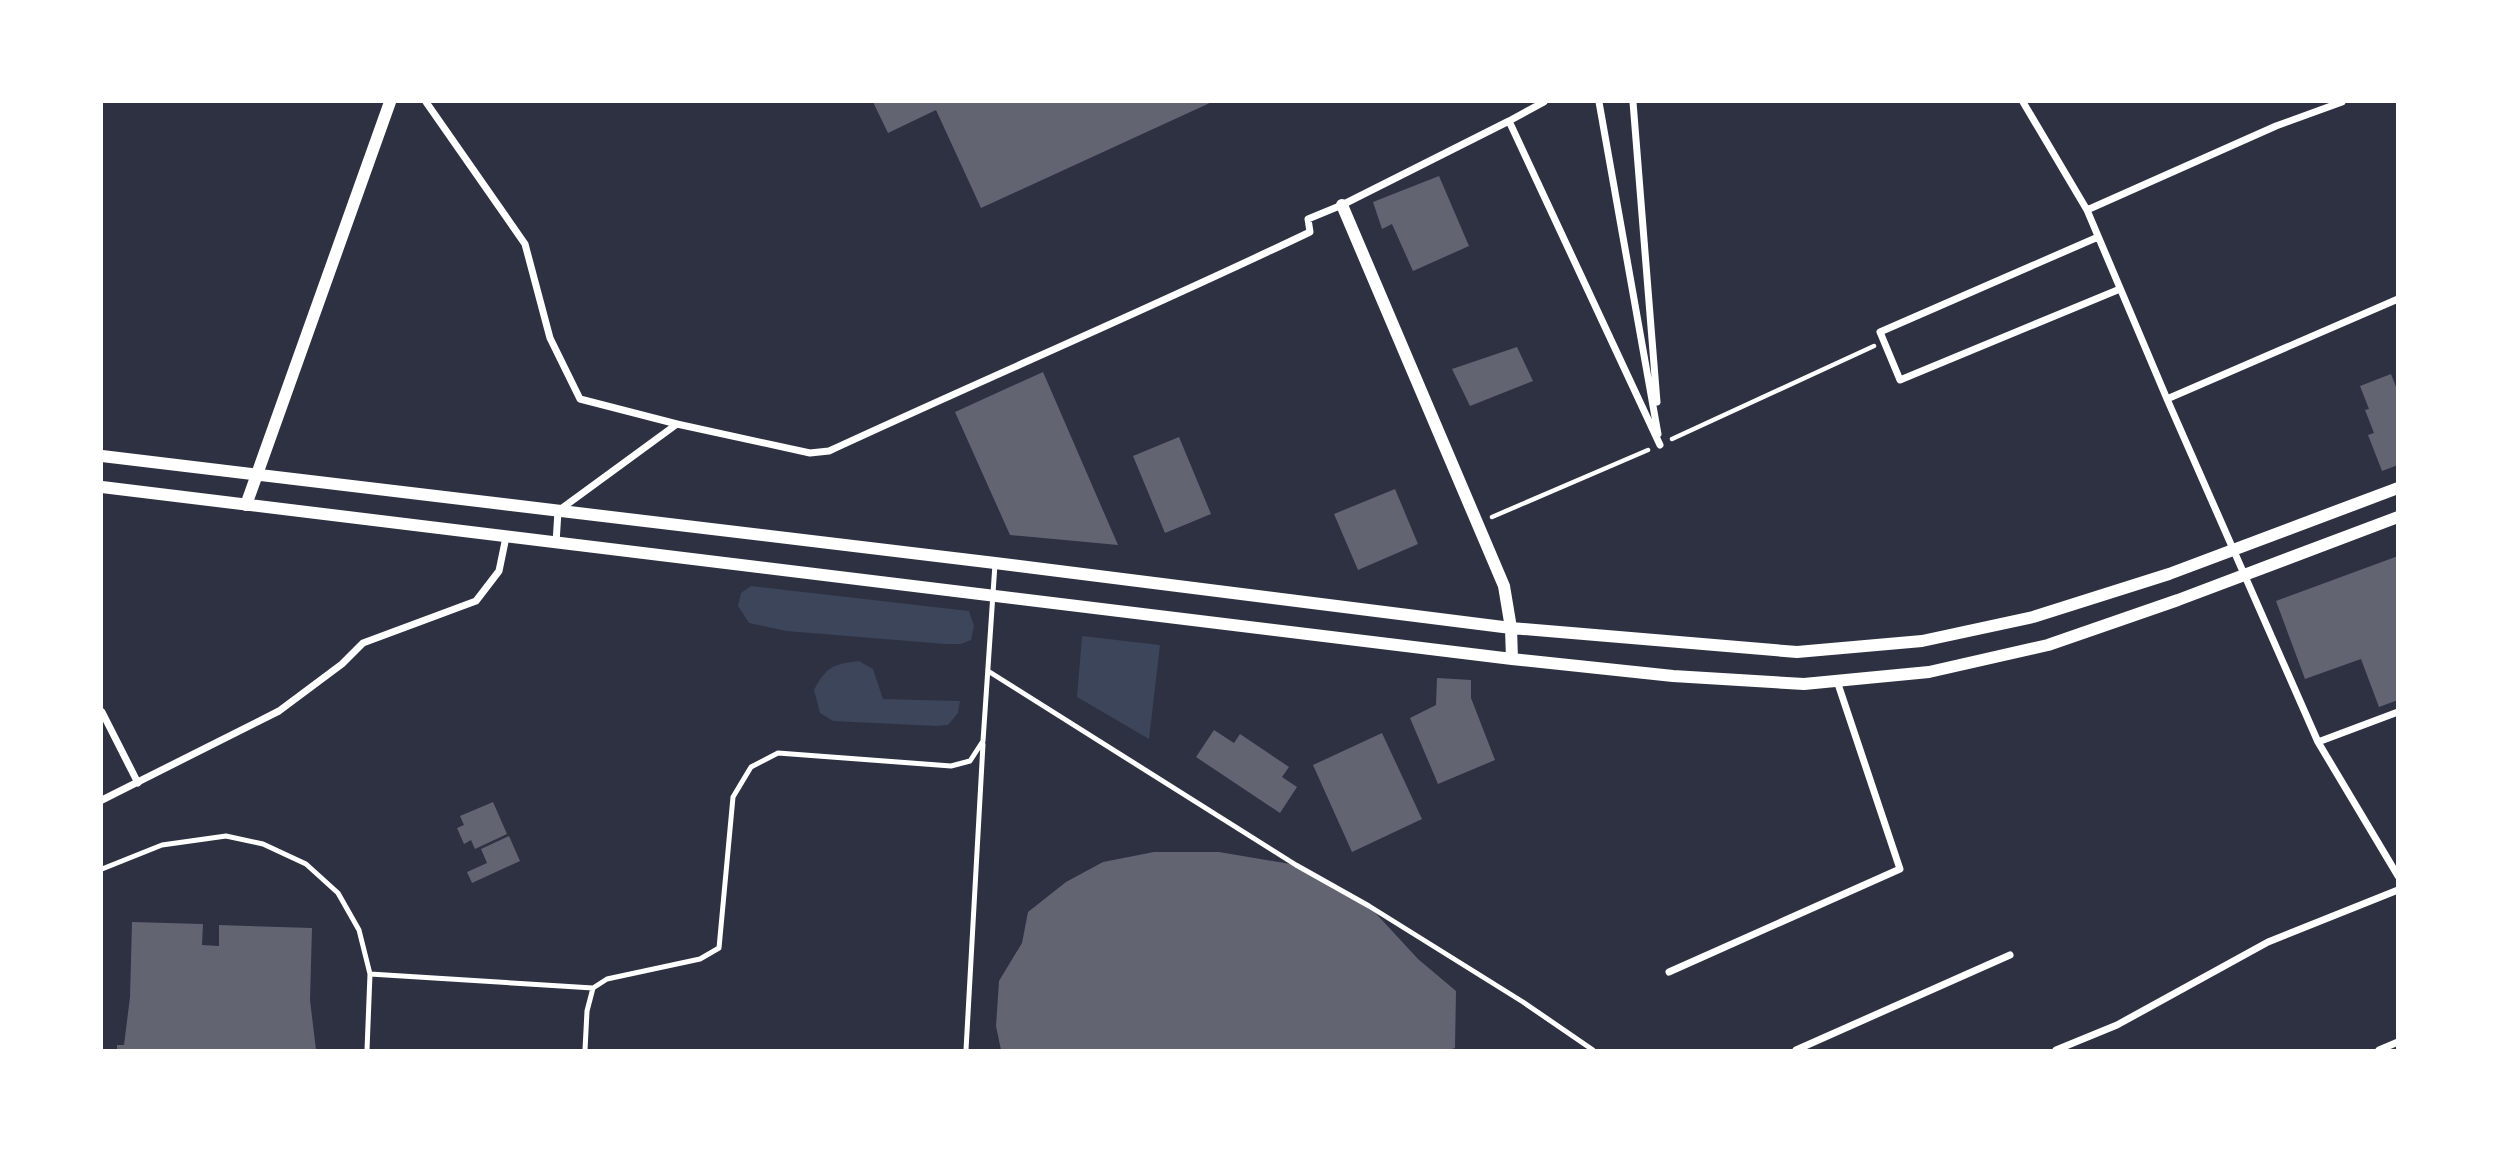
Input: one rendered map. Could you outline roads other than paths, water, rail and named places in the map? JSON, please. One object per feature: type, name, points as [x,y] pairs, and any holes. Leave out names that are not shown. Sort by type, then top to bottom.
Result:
[{"type":"street","points":[[246,505],[390,102]]},
{"type":"street","points":[[426,102],[525,244],[550,338],[580,399],[677,424],[810,453],[830,451],[1249,262],[1310,232],[1308,219],[1342,205],[1544,102]]},
{"type":"street","points":[[1599,102],[1660,445]]},
{"type":"street","points":[[1633,102],[1660,445]]},
{"type":"street","points":[[2023,102],[2087,210],[2318,742],[2398,876]]},
{"type":"street","points":[[2087,210],[2276,126],[2342,102]]},
{"type":"street","points":[[1509,121],[1660,445]]},
{"type":"street","points":[[1342,205],[1504,586],[1511,628],[1512,659]]},
{"type":"street","points":[[2098,237],[1880,332],[1900,380],[2120,289]]},
{"type":"street","points":[[2167,399],[2398,299]]},
{"type":"street","points":[[555,543],[558,511],[677,424]]},
{"type":"street","points":[[102,456],[1511,628],[1797,652],[1922,640],[2033,617],[2169,574],[2398,488]]},
{"type":"street","points":[[102,487],[1512,659],[1673,676],[1804,684],[1929,672],[2048,645],[2178,600],[2398,517]]},
{"type":"street","points":[[102,800],[279,711],[342,664],[363,643],[476,601],[499,571],[506,537]]},
{"type":"street","points":[[1669,972],[1900,869],[1837,681]]},
{"type":"street","points":[[102,712],[138,783]]},
{"type":"street","points":[[2318,742],[2398,712]]},
{"type":"street","points":[[2056,1051],[2117,1026],[2268,942],[2398,890]]},
{"type":"street","points":[[1796,1051],[2010,955]]},
{"type":"street","points":[[2379,1051],[2398,1042]]},
{"type":"lane","points":[[966,1051],[995,563]]},
{"type":"lane","points":[[988,671],[1284,857],[1369,906],[1523,1002],[1592,1051]]},
{"type":"lane","points":[[370,974],[593,988],[607,979],[700,959],[719,948],[733,797],[751,767],[778,753],[951,766],[970,761],[983,741]]},
{"type":"lane","points":[[102,869],[162,845],[226,836],[263,844],[306,864],[338,893],[359,930],[370,974],[367,1051]]},
{"type":"lane","points":[[585,1051],[587,1011],[593,988]]}]
